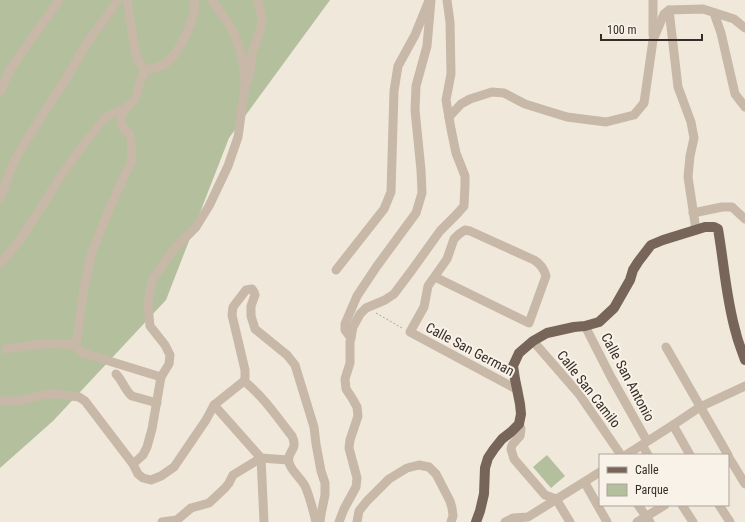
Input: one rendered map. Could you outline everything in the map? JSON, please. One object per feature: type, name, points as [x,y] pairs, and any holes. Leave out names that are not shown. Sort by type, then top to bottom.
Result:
[{"type":"main road","points":[[476,522],[484,494],[485,468],[488,458],[502,439],[519,424],[521,414],[514,366],[519,353],[533,341],[547,333],[574,326],[585,326],[599,322],[614,308],[630,280],[638,262],[651,245],[705,227],[714,226],[718,229],[730,306],[736,333],[745,360]]},
{"type":"street","points":[[0,92],[9,71],[59,0]]},
{"type":"street","points":[[0,198],[13,164],[21,149],[85,46],[118,0]]},
{"type":"street","points":[[127,0],[138,61],[146,70]]},
{"type":"street","points":[[161,377],[83,352],[77,348],[76,345],[84,288],[91,255],[110,206],[132,160],[130,134],[123,128],[121,117],[125,109],[134,100],[142,76],[146,70],[154,69],[166,64],[177,52],[188,30],[195,10],[194,0]]},
{"type":"street","points":[[133,464],[143,455],[147,447],[152,429],[161,377],[169,364],[170,355],[165,345],[150,326],[148,306],[150,290],[154,277],[174,249],[196,227],[209,206],[228,166],[238,137],[245,86],[243,62],[234,33],[212,0]]},
{"type":"street","points":[[245,86],[249,77],[252,54],[261,28],[262,20],[258,0]]},
{"type":"street","points":[[336,270],[384,209],[391,192],[394,91],[398,66],[415,35],[430,0]]},
{"type":"street","points":[[351,338],[345,330],[345,324],[357,296],[416,213],[422,193],[415,110],[416,86],[427,46],[430,0]]},
{"type":"street","points":[[339,522],[356,487],[358,478],[349,448],[350,440],[358,416],[357,407],[346,389],[345,384],[350,362],[350,342],[353,327],[360,314],[366,308],[385,300],[394,294],[440,231],[464,206],[464,176],[456,153],[446,100],[451,74],[450,22],[447,0]]},
{"type":"street","points":[[449,117],[461,104],[470,99],[492,92],[504,93],[525,104],[567,117],[606,122],[634,115],[644,103],[653,40],[653,0]]},
{"type":"street","points":[[653,40],[664,14],[669,10],[703,9],[734,19],[745,28]]},
{"type":"street","points":[[669,10],[678,87],[691,122],[694,138],[690,156],[688,178],[696,230]]},
{"type":"street","points":[[714,12],[721,32],[735,94],[745,107]]},
{"type":"street","points":[[0,263],[9,254],[31,224],[63,172],[104,118],[112,113],[125,109]]},
{"type":"street","points":[[693,213],[722,207],[732,207],[745,219]]},
{"type":"street","points":[[410,332],[424,306],[428,286],[447,259],[454,239],[465,230],[534,260],[544,269],[546,276],[529,323],[435,277]]},
{"type":"street","points":[[0,401],[19,401],[46,394],[79,397],[85,401],[133,464],[138,474],[151,480],[161,476],[174,467],[206,420],[214,405],[244,381],[245,370],[232,315],[233,307],[246,290],[252,289],[255,296],[251,306],[251,316],[255,329],[287,356],[295,365],[314,427],[321,471],[325,483],[325,495],[320,522]]},
{"type":"street","name":"Calle San Antonio","points":[[585,326],[644,443],[648,454]]},
{"type":"street","name":"Calle San German","points":[[410,332],[518,390]]},
{"type":"street","name":"Calle San Camilo","points":[[533,341],[578,394],[620,454]]},
{"type":"street","points":[[6,349],[40,344],[76,345]]},
{"type":"street","points":[[666,347],[727,454]]},
{"type":"street","points":[[116,374],[123,382],[129,394],[157,403]]},
{"type":"street","points":[[244,381],[262,397],[292,436],[294,447],[288,460],[289,466],[301,479],[305,486],[316,522]]},
{"type":"street","points":[[628,454],[700,407],[745,386]]},
{"type":"street","points":[[214,405],[261,458],[264,522]]},
{"type":"street","points":[[519,424],[521,429],[520,436],[512,445],[511,449],[514,459],[545,495],[556,499],[570,522]]},
{"type":"street","points":[[674,425],[689,454]]},
{"type":"street","points":[[162,522],[177,520],[191,508],[209,503],[225,488],[233,475],[261,458],[288,460]]},
{"type":"street","points":[[357,522],[359,511],[388,479],[407,468],[419,465],[430,467],[436,474],[450,501],[453,516],[451,522]]},
{"type":"street","points":[[730,466],[745,484]]},
{"type":"street","points":[[505,522],[513,518],[529,520],[556,499],[599,473]]},
{"type":"street","points":[[585,482],[608,522]]},
{"type":"street","points":[[639,506],[648,519]]},
{"type":"street","points":[[637,522],[648,519],[664,506]]},
{"type":"street","points":[[683,506],[693,522]]},
{"type":"street","points":[[720,506],[730,522]]},
{"type":"path","points":[[366,308],[410,332]]},
{"type":"green space","points":[[0,0],[330,0],[229,138],[166,300],[53,421],[0,468]]},
{"type":"green space","points":[[547,455],[565,476],[551,488],[533,467]]}]
